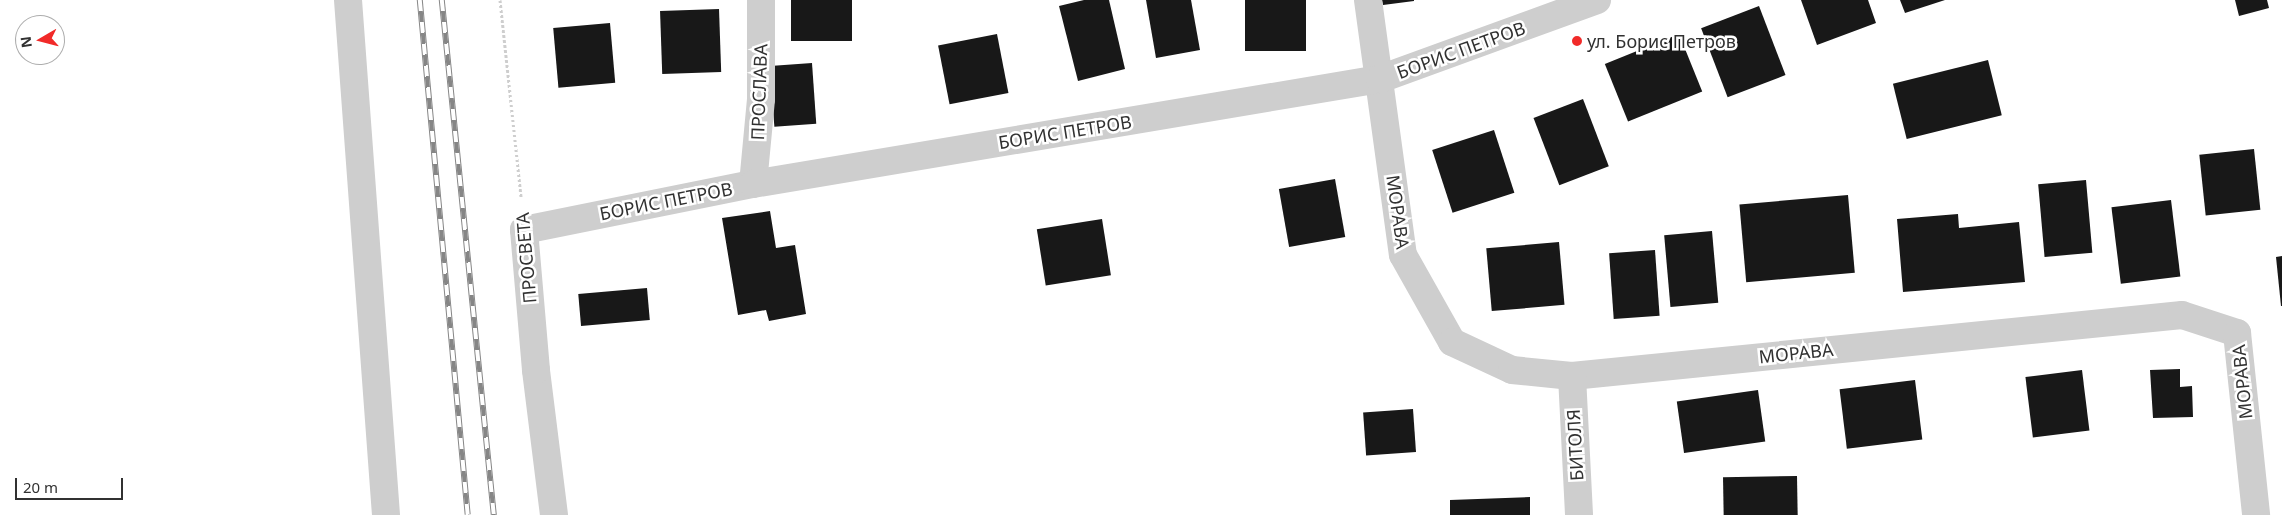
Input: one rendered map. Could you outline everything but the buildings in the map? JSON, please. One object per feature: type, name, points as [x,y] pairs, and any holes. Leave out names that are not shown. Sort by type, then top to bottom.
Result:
[{"type":"street","points":[[348,0],[386,515]]},
{"type":"street","name":"ПРОСЛАВА","points":[[753,184],[762,99],[761,0]]},
{"type":"street","points":[[1368,0],[1380,79]]},
{"type":"street","name":"БОРИС ПЕТРОВ","points":[[524,230],[753,184],[1380,79],[1597,0]]},
{"type":"street","name":"МОРАВА","points":[[1380,79],[1403,255],[1452,342],[1512,370],[1572,376],[2182,315],[2237,333],[2256,515]]},
{"type":"street","name":"ПРОСВЕТА","points":[[524,230],[536,370],[554,515]]},
{"type":"street","name":"БИТОЛЯ","points":[[1572,376],[1579,515]]},
{"type":"path","name":"ПРОСВЕТА","points":[[500,0],[524,230]]},
{"type":"railway","points":[[420,0],[468,515]]},
{"type":"railway","points":[[442,0],[494,515]]},
{"type":"place","name":"ул. Борис Петров","points":[[1577,41]]}]
